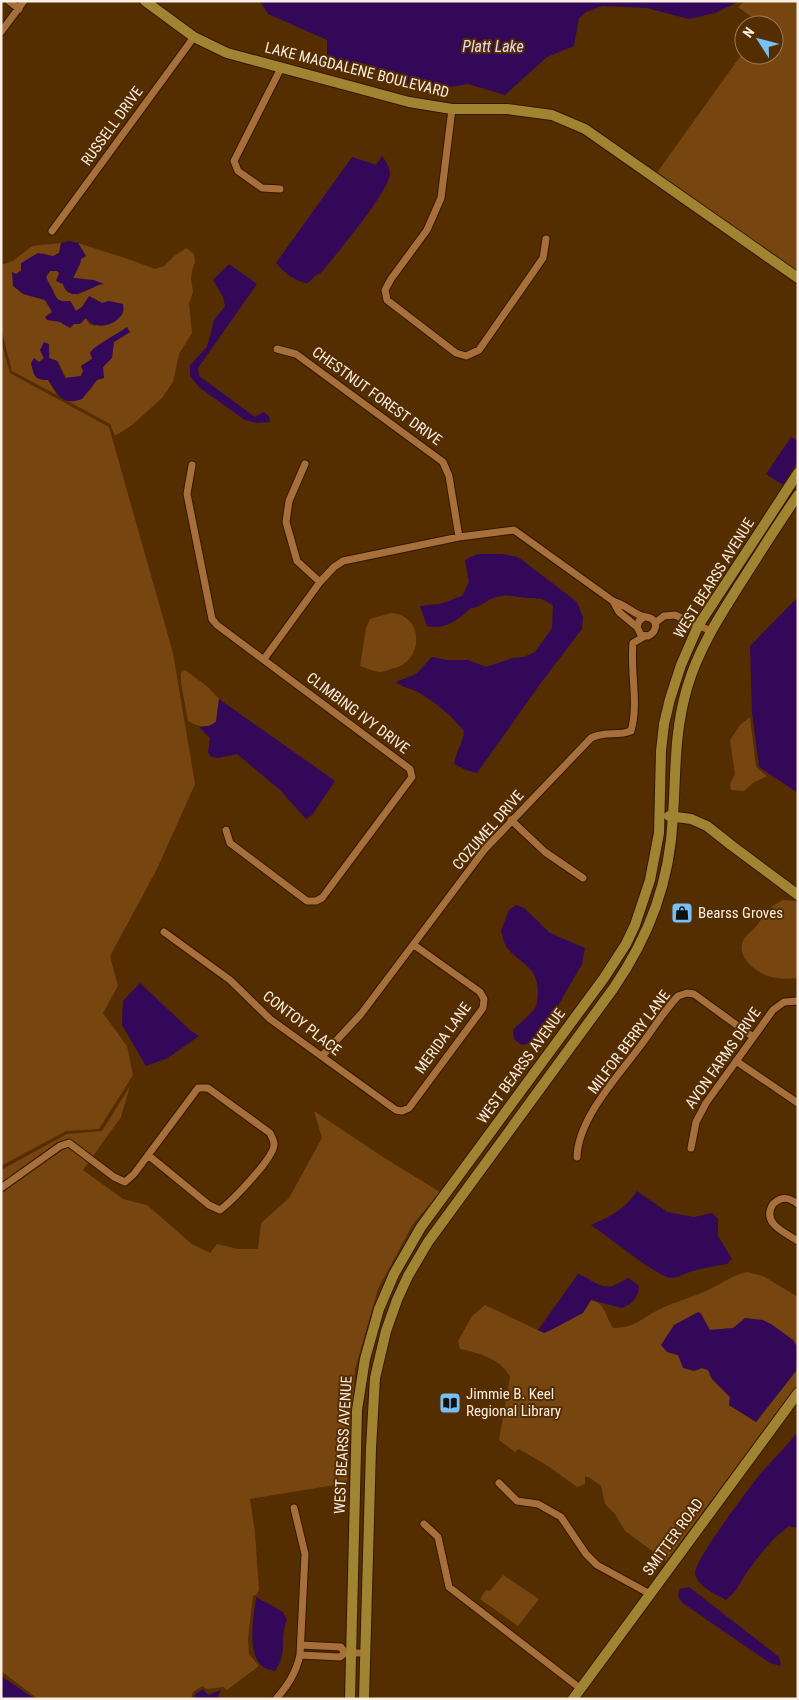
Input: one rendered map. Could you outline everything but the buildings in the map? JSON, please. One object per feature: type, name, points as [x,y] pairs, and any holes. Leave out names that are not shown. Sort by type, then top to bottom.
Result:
[{"type":"main road","name":"LAKE MAGDALENE BOULEVARD","points":[[145,1],[194,37],[227,52],[280,68],[409,102],[452,109],[507,108],[552,115],[585,130],[798,278]]},
{"type":"main road","name":"WEST BEARSS AVENUE","points":[[350,1699],[348,1653],[357,1410],[361,1377],[379,1309],[407,1250],[433,1211],[604,978],[626,944],[640,911],[657,851],[660,816],[661,751],[664,724],[674,684],[698,626],[798,473]]},
{"type":"main road","name":"WEST BEARSS AVENUE","points":[[364,1699],[371,1448],[375,1378],[389,1322],[405,1282],[428,1242],[613,989],[633,958],[648,929],[664,883],[671,847],[674,816],[676,743],[687,687],[697,659],[711,631],[798,495]]},
{"type":"main road","points":[[660,816],[692,819],[707,826],[798,895]]},
{"type":"main road","points":[[361,1377],[364,1387],[362,1437],[371,1448]]},
{"type":"main road","name":"SMITTER ROAD","points":[[573,1699],[798,1393]]},
{"type":"street","points":[[9,1],[19,8]]},
{"type":"street","points":[[1,32],[24,1]]},
{"type":"street","name":"RUSSELL DRIVE","points":[[52,232],[194,37]]},
{"type":"street","points":[[280,68],[234,160],[238,171],[262,188],[280,189]]},
{"type":"street","points":[[452,109],[442,198],[426,230],[390,279],[385,290],[386,300],[456,353],[466,356],[479,350],[543,258],[546,239]]},
{"type":"street","name":"CHESTNUT FOREST DRIVE","points":[[277,349],[296,354],[443,462],[449,476],[459,538]]},
{"type":"street","points":[[305,464],[289,501],[286,522],[297,561],[320,582]]},
{"type":"street","name":"CLIMBING IVY DRIVE","points":[[192,465],[187,494],[212,619],[217,625],[410,769],[412,777],[322,898],[316,901],[307,902],[230,843],[226,830]]},
{"type":"street","points":[[264,659],[320,582],[334,566],[343,561],[459,538],[514,530],[613,601],[624,605],[644,618],[652,619],[656,629],[653,633],[644,636],[637,627],[619,612],[613,601]]},
{"type":"street","points":[[655,623],[664,616],[675,615],[711,631]]},
{"type":"street","points":[[637,627],[638,621],[644,618]]},
{"type":"street","name":"COZUMEL DRIVE","points":[[322,1056],[361,1014],[485,849],[511,820],[591,738],[601,733],[624,734],[631,731],[634,719],[633,644],[644,636]]},
{"type":"street","points":[[511,820],[545,852],[583,878]]},
{"type":"street","name":"CONTOY PLACE","points":[[164,932],[230,980],[270,1019],[396,1110],[402,1112]]},
{"type":"street","name":"MERIDA LANE","points":[[402,1112],[409,1108],[484,1008],[484,999],[480,992],[414,945]]},
{"type":"street","name":"MILFOR BERRY LANE","points":[[577,1157],[580,1136],[595,1110],[678,996],[687,992],[694,994],[753,1037]]},
{"type":"street","name":"AVON FARMS DRIVE","points":[[691,1148],[694,1130],[700,1114],[714,1090],[778,1006],[791,1000],[798,1001]]},
{"type":"street","points":[[736,1061],[798,1103]]},
{"type":"street","points":[[1,1188],[60,1146],[69,1143],[114,1177],[125,1182],[134,1174],[148,1155],[198,1088],[208,1088],[270,1133],[274,1143],[272,1153],[232,1201],[220,1210],[209,1206],[148,1155]]},
{"type":"street","points":[[798,1204],[787,1198],[782,1198],[772,1204],[769,1214],[772,1223],[798,1240]]},
{"type":"street","points":[[499,1483],[517,1501],[538,1504],[562,1518],[586,1554],[597,1565],[650,1594]]},
{"type":"street","points":[[276,1699],[291,1680],[297,1668],[301,1645],[305,1554],[294,1508]]},
{"type":"street","points":[[424,1524],[438,1537],[449,1587],[581,1688]]},
{"type":"street","points":[[301,1645],[341,1647],[348,1653]]},
{"type":"street","points":[[300,1655],[340,1657],[348,1653],[365,1653]]},
{"type":"shaded area","points":[[745,1],[798,1],[798,273],[656,174],[734,65],[784,65],[784,15],[749,15],[738,7]]},
{"type":"shaded area","points":[[61,243],[59,253],[52,257],[43,253],[16,274],[34,297],[43,299],[49,304],[52,311],[52,321],[60,321],[64,325],[74,324],[86,318],[89,324],[94,326],[122,316],[124,309],[109,301],[102,303],[93,298],[76,311],[71,301],[62,301],[57,298],[46,277],[50,271],[60,273],[60,283],[63,284],[65,289],[77,295],[98,285],[85,279],[73,278],[81,259],[86,256],[78,243],[155,269],[164,266],[186,248],[194,254],[195,262],[191,278],[193,292],[189,303],[192,333],[179,354],[173,382],[162,398],[132,425],[115,436],[110,424],[66,400],[79,400],[91,389],[103,367],[111,358],[114,342],[130,332],[127,327],[93,349],[92,359],[81,366],[83,371],[81,376],[66,378],[58,361],[49,358],[50,352],[39,362],[31,363],[35,376],[48,380],[57,395],[12,371],[1,328],[1,265],[13,261],[32,246]]},
{"type":"shaded area","points":[[1,341],[10,373],[109,427],[173,653],[195,784],[157,869],[110,956],[118,986],[103,1013],[127,1046],[133,1075],[99,1129],[66,1131],[1,1166]]},
{"type":"shaded area","points":[[391,613],[401,615],[409,620],[414,627],[416,644],[414,652],[402,665],[382,672],[360,666],[366,628],[370,619]]},
{"type":"shaded area","points":[[185,670],[208,687],[219,699],[216,722],[209,726],[195,725],[188,721],[181,683],[181,673]]},
{"type":"shaded area","points":[[750,717],[756,767],[767,776],[753,783],[744,791],[731,790],[730,784],[735,774],[730,740],[740,725]]},
{"type":"shaded area","points":[[783,900],[798,901],[798,978],[781,978],[765,975],[749,964],[742,953],[743,941],[746,936],[774,905]]},
{"type":"shaded area","points":[[130,1086],[121,1117],[83,1170],[123,1199],[147,1205],[192,1244],[210,1253],[217,1244],[238,1249],[258,1249],[261,1223],[289,1198],[322,1138],[314,1111],[440,1192],[413,1224],[378,1289],[355,1369],[347,1483],[250,1499],[255,1533],[259,1590],[253,1596],[248,1638],[249,1654],[259,1666],[227,1690],[223,1687],[207,1689],[202,1686],[193,1692],[191,1699],[38,1699],[1,1671],[1,1170],[67,1134],[102,1131]]},
{"type":"shaded area","points":[[747,1272],[763,1276],[798,1297],[798,1348],[793,1340],[771,1324],[740,1323],[733,1328],[710,1330],[701,1313],[667,1352],[678,1355],[682,1362],[694,1371],[702,1368],[708,1370],[712,1379],[730,1397],[729,1405],[756,1422],[796,1371],[798,1364],[798,1385],[666,1561],[625,1531],[615,1514],[605,1504],[601,1486],[590,1478],[585,1476],[585,1484],[577,1487],[548,1466],[519,1449],[515,1452],[499,1440],[510,1377],[495,1361],[460,1349],[458,1341],[472,1316],[485,1305],[544,1333],[585,1309],[591,1300],[596,1301],[602,1307],[613,1328],[620,1328],[632,1325],[658,1310]]},
{"type":"shaded area","points":[[503,1575],[539,1599],[518,1626],[480,1599],[486,1590],[490,1591]]},
{"type":"water","name":"Platt Lake","points":[[260,1],[740,1],[715,13],[689,19],[647,8],[602,6],[586,12],[579,18],[574,46],[547,57],[505,95],[468,84],[431,90],[416,87],[362,63],[338,67],[327,63],[327,40],[268,14]]},
{"type":"water","points":[[382,156],[390,171],[388,181],[361,223],[321,273],[308,283],[299,281],[287,273],[276,263],[352,157],[376,165]]},
{"type":"water","points":[[69,241],[78,243],[86,256],[81,259],[73,278],[94,280],[104,284],[81,293],[71,293],[66,290],[63,284],[56,281],[59,273],[57,271],[50,271],[46,277],[56,298],[70,301],[76,311],[82,307],[89,296],[102,303],[109,301],[123,304],[123,311],[116,321],[103,326],[91,323],[86,318],[80,324],[74,324],[70,328],[60,322],[47,320],[45,317],[52,312],[45,300],[23,294],[13,286],[12,272],[16,274],[21,271],[21,263],[38,253],[53,256],[59,253],[61,243]]},
{"type":"water","points":[[229,264],[257,284],[198,368],[199,376],[255,417],[263,412],[269,416],[270,422],[257,423],[245,420],[200,388],[190,376],[190,365],[207,347],[214,320],[225,306],[223,297],[213,280]]},
{"type":"water","points":[[127,327],[130,332],[114,342],[112,358],[103,367],[104,378],[97,380],[82,399],[75,401],[65,400],[48,380],[35,376],[31,363],[34,358],[39,362],[44,359],[40,350],[44,342],[49,344],[49,358],[57,361],[65,378],[81,376],[83,371],[81,366],[92,359],[90,353]]},
{"type":"water","points":[[791,437],[798,440],[798,461],[783,485],[766,474]]},
{"type":"water","points":[[477,554],[502,554],[518,557],[577,602],[583,617],[582,629],[540,684],[477,773],[454,764],[464,731],[459,725],[431,700],[396,682],[416,674],[432,657],[447,660],[468,660],[486,667],[513,658],[524,657],[535,652],[552,628],[553,606],[550,603],[538,598],[508,596],[500,596],[471,608],[446,625],[440,627],[427,626],[420,606],[440,604],[462,596],[469,582],[465,560]]},
{"type":"water","points":[[798,597],[798,793],[759,767],[752,712],[750,646]]},
{"type":"water","points":[[219,699],[335,781],[312,815],[306,819],[280,790],[237,754],[219,758],[211,757],[208,752],[210,738],[199,727],[209,726],[216,722]]},
{"type":"water","points":[[516,905],[524,908],[550,933],[585,948],[582,964],[548,1023],[531,1043],[522,1045],[514,1039],[513,1030],[535,1008],[538,989],[537,981],[531,970],[507,947],[501,931],[509,910]]},
{"type":"water","points":[[140,983],[191,1031],[199,1036],[168,1058],[146,1066],[122,1025],[123,1001]]},
{"type":"water","points":[[637,1191],[667,1212],[694,1217],[712,1213],[718,1219],[718,1236],[732,1259],[727,1264],[699,1269],[671,1278],[644,1264],[591,1225],[617,1212]]},
{"type":"water","points":[[578,1274],[605,1286],[615,1285],[629,1278],[639,1286],[638,1294],[632,1302],[622,1308],[591,1300],[583,1313],[544,1333],[538,1330]]},
{"type":"water","points":[[698,1312],[710,1330],[733,1328],[745,1318],[763,1320],[793,1340],[798,1348],[796,1371],[756,1422],[729,1405],[730,1397],[712,1379],[708,1370],[702,1368],[694,1371],[683,1368],[678,1355],[667,1352],[661,1345],[674,1325]]},
{"type":"water","points":[[798,1432],[798,1528],[789,1526],[771,1542],[726,1600],[700,1583],[695,1574],[697,1567],[712,1540],[747,1492],[762,1472]]},
{"type":"water","points":[[689,1587],[779,1657],[781,1666],[770,1663],[680,1601],[678,1596],[680,1589]]},
{"type":"water","points":[[256,1597],[283,1612],[287,1620],[281,1658],[275,1671],[263,1667],[254,1653],[252,1634]]},
{"type":"water","points":[[1,1676],[35,1699],[1,1699]]},
{"type":"water","points":[[203,1689],[208,1695],[221,1690],[217,1699],[194,1699],[195,1694]]},
{"type":"place","name":"Bearss Groves","points":[[682,913]]},
{"type":"place","name":"Jimmie B. Keel Regional Library","points":[[450,1403]]}]
